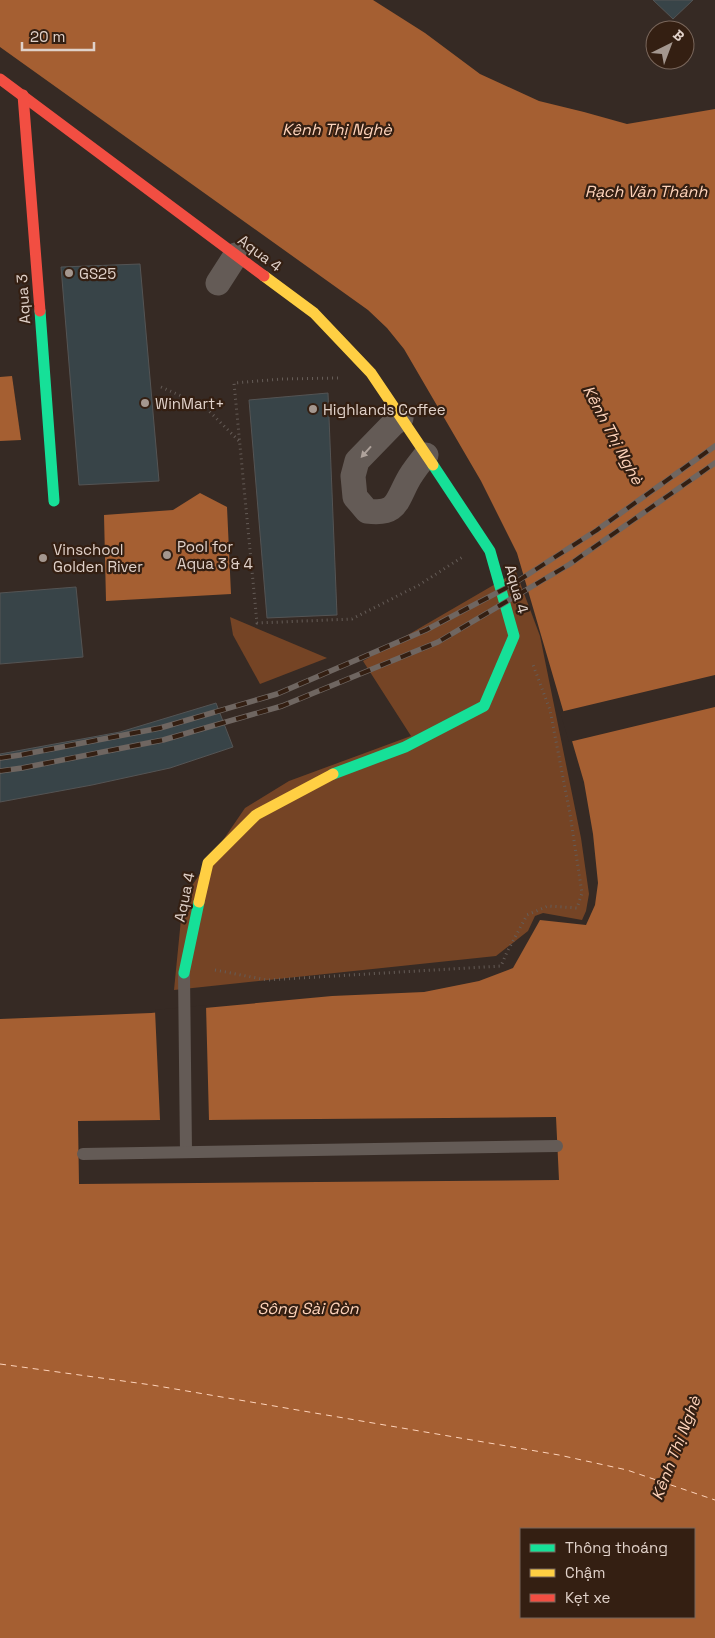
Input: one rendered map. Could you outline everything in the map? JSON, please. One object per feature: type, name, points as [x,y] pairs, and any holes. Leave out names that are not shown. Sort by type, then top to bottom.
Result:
[{"type":"street","name":"Aqua 4","points":[[0,79],[314,313],[371,373],[490,551],[514,636],[484,706],[405,747],[327,776],[256,815],[208,863],[184,973]]},
{"type":"street","name":"Aqua 3","points":[[22,95],[54,501]]},
{"type":"street","points":[[218,283],[236,255]]},
{"type":"street","points":[[401,418],[357,461],[353,476],[355,497],[367,510],[380,512],[392,508],[401,497],[407,481],[426,456]]},
{"type":"lane","name":"Aqua 4","points":[[184,973],[186,1152]]},
{"type":"lane","points":[[83,1154],[557,1146]]},
{"type":"path","points":[[338,378],[282,379],[234,383],[257,623],[352,618],[419,585],[472,552]]},
{"type":"path","points":[[161,387],[204,406],[240,442]]},
{"type":"path","points":[[214,970],[267,980],[501,966],[527,915],[548,906],[577,908],[582,893],[570,814],[550,710],[530,656]]},
{"type":"shaded area","points":[[516,572],[540,636],[581,838],[589,894],[586,911],[582,920],[543,913],[535,916],[528,931],[496,956],[174,990],[182,909],[189,890],[245,808],[289,781],[411,736],[363,661]]},
{"type":"shaded area","points":[[230,617],[327,658],[260,684],[233,635]]},
{"type":"water","points":[[0,0],[373,0],[425,33],[480,74],[539,101],[627,124],[715,109],[715,1638],[0,1638],[0,1019],[151,1013],[332,996],[424,992],[479,981],[513,968],[540,920],[586,925],[595,905],[598,883],[593,834],[584,782],[517,553],[481,481],[404,349],[387,328],[368,310],[0,47]]},
{"type":"water","points":[[12,376],[21,440],[0,441],[0,377]]},
{"type":"water","name":"Pool for Aqua 3 & 4","points":[[200,493],[227,507],[231,594],[106,601],[104,515],[173,510]]},
{"type":"pier","points":[[715,675],[715,707],[569,742],[560,712]]},
{"type":"pier","points":[[206,1005],[209,1120],[556,1117],[559,1180],[79,1184],[78,1121],[160,1120],[155,1010]]},
{"type":"building","points":[[653,0],[693,0],[673,19]]},
{"type":"building","points":[[140,264],[159,481],[79,485],[61,267]]},
{"type":"building","points":[[328,393],[337,615],[267,618],[249,400]]},
{"type":"building","name":"Vinschool Golden River","points":[[76,587],[83,657],[0,664],[0,593]]},
{"type":"building","points":[[216,703],[233,747],[170,768],[0,802],[0,754],[120,732]]},
{"type":"ferry route","points":[[0,1364],[152,1385],[559,1455],[627,1470],[715,1500]]},
{"type":"railway","points":[[0,758],[160,728],[277,694],[426,630],[510,586],[597,530],[715,446]]},
{"type":"railway","points":[[0,771],[163,740],[282,706],[438,642],[570,564],[715,463]]},
{"type":"traffic: fast","points":[[40,311],[54,501]]},
{"type":"traffic: fast","points":[[333,774],[405,747],[484,706],[514,636],[490,551],[433,465]]},
{"type":"traffic: fast","points":[[184,973],[199,902]]},
{"type":"traffic: slow","points":[[264,276],[314,313],[371,373],[433,465]]},
{"type":"traffic: slow","points":[[199,902],[208,863],[256,815],[333,774]]},
{"type":"traffic: jam","points":[[0,79],[264,276]]},
{"type":"traffic: jam","points":[[23,95],[40,311]]},
{"type":"place","name":"GS25","points":[[69,273]]},
{"type":"place","name":"WinMart+","points":[[145,403]]},
{"type":"place","name":"Highlands Coffee","points":[[313,409]]},
{"type":"place","name":"Pool for Aqua 3 & 4","points":[[167,555]]},
{"type":"place","name":"Vinschool Golden River","points":[[43,558]]},
{"type":"water label","name":"Kênh Thị Nghè","points":[[337,129]]},
{"type":"water label","name":"Rạch Văn Thánh","points":[[646,191]]},
{"type":"water label","name":"Kênh Thị Nghè","points":[[613,435]]},
{"type":"water label","name":"Sông Sài Gòn","points":[[308,1308]]},
{"type":"water label","name":"Kênh Thị Nghè","points":[[676,1448]]}]
